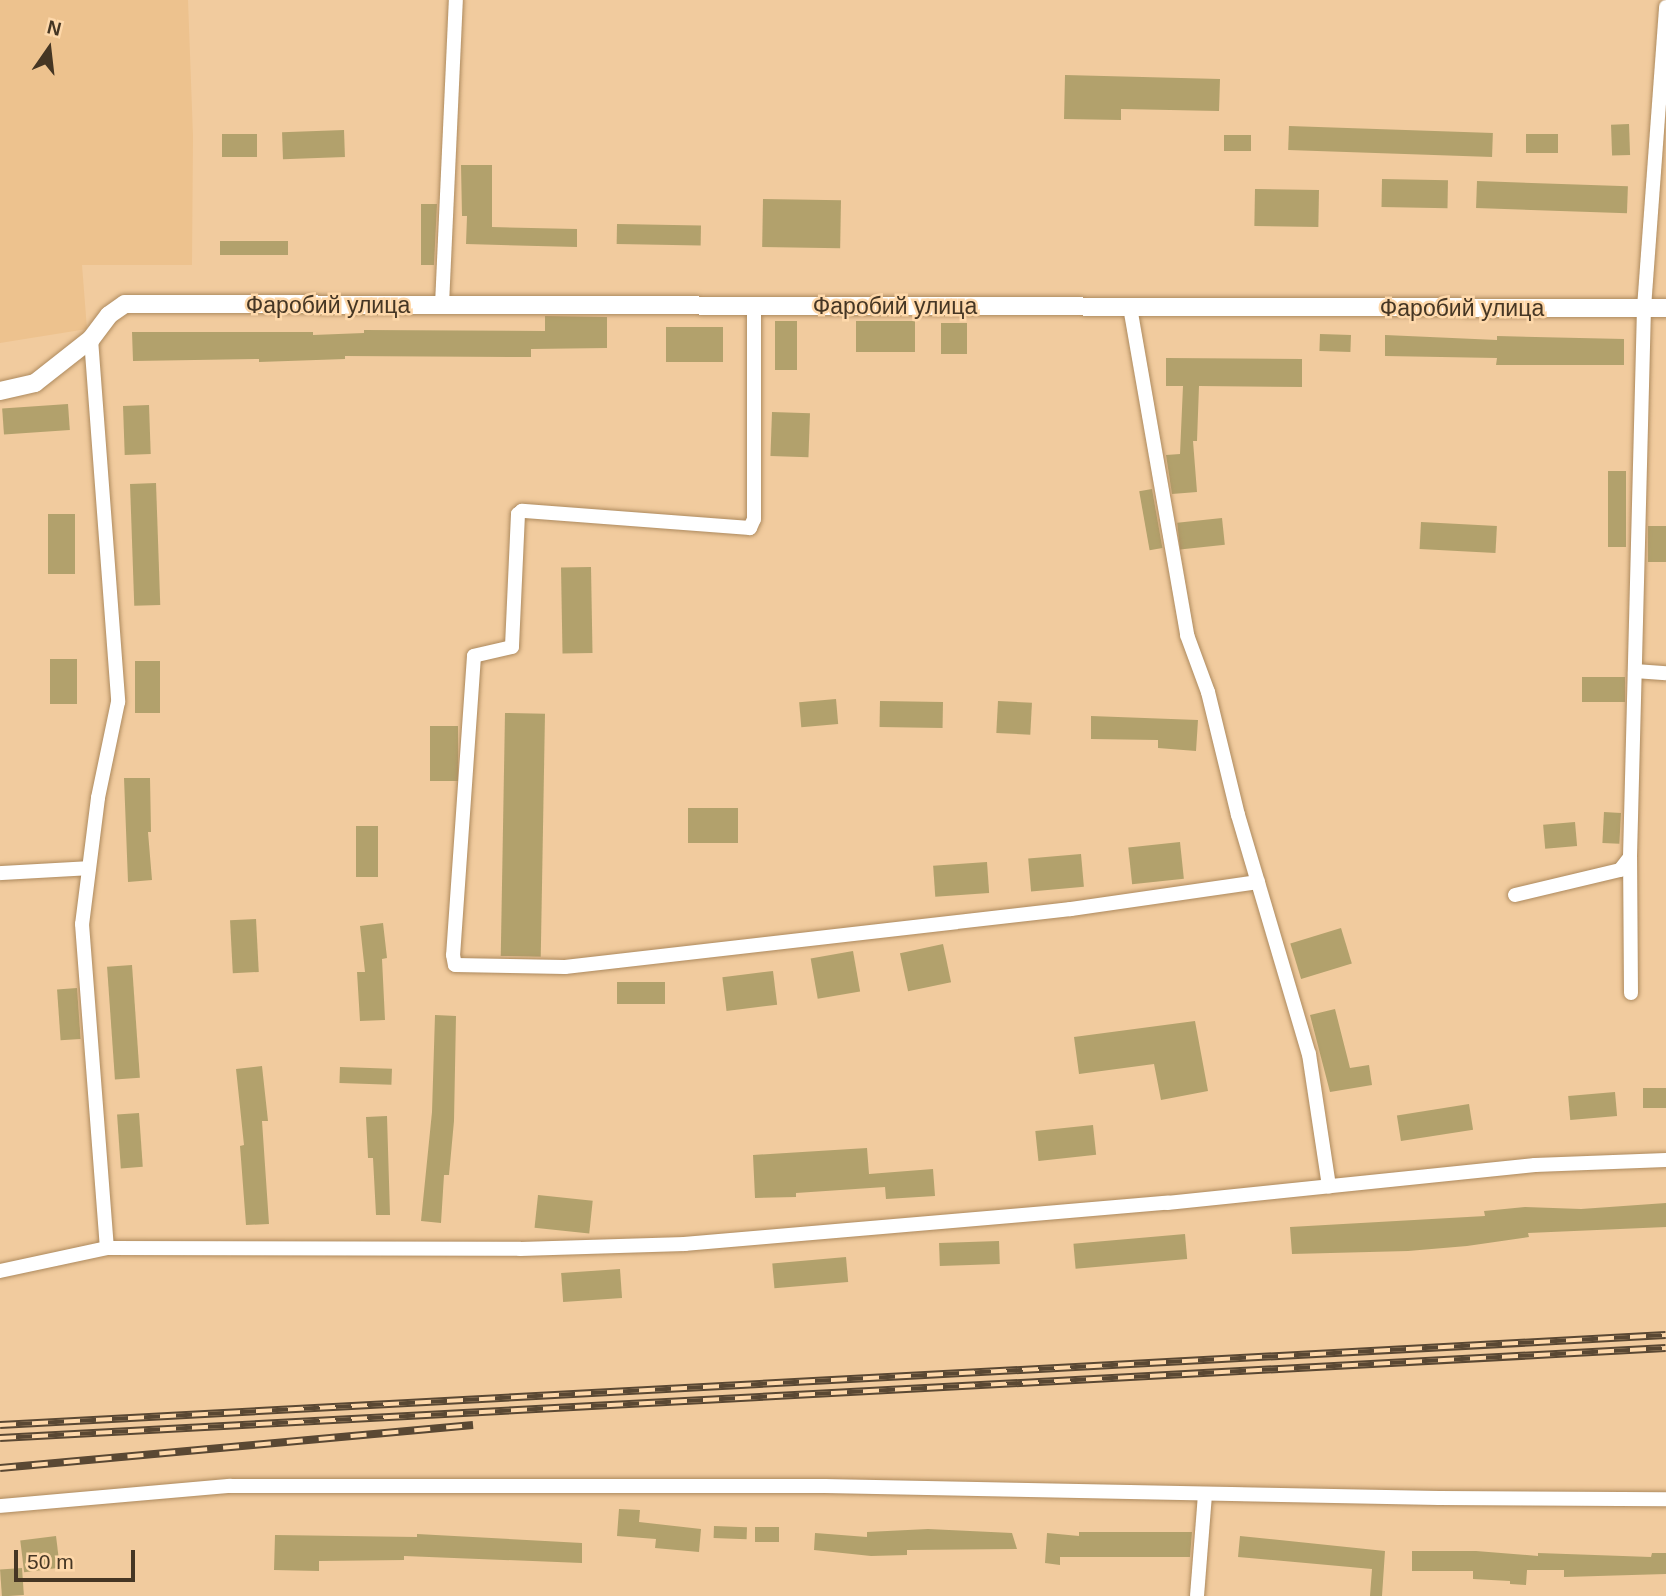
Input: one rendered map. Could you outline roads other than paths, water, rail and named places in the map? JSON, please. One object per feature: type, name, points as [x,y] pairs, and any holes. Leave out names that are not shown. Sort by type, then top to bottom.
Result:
[{"type":"street","points":[[442,305],[456,0]]},
{"type":"street","points":[[1631,992],[1630,857],[1644,308],[1666,8]]},
{"type":"street","name":"Фаробий улица","points":[[91,339],[109,315],[125,304],[1666,308]]},
{"type":"street","points":[[754,306],[754,519],[750,528],[522,511],[518,514],[512,647],[474,656],[453,955],[455,965],[565,967],[1072,909],[1258,882]]},
{"type":"street","points":[[1130,307],[1186,635],[1208,692],[1238,815],[1309,1054],[1329,1186]]},
{"type":"street","points":[[0,391],[36,383],[91,339]]},
{"type":"street","points":[[91,339],[118,702],[99,798],[82,924],[107,1248]]},
{"type":"street","points":[[1635,671],[1666,673]]},
{"type":"street","points":[[1515,895],[1620,870],[1630,857]]},
{"type":"street","points":[[0,873],[89,868]]},
{"type":"street","points":[[0,1271],[107,1248],[520,1250],[685,1244],[1535,1165],[1666,1160]]},
{"type":"street","points":[[0,1506],[229,1486],[825,1486],[1205,1494],[1666,1499]]},
{"type":"street","points":[[1198,1596],[1205,1494]]},
{"type":"railway","points":[[0,1425],[1666,1335]]},
{"type":"railway","points":[[0,1438],[1666,1348]]},
{"type":"railway","points":[[0,1468],[473,1425]]}]
